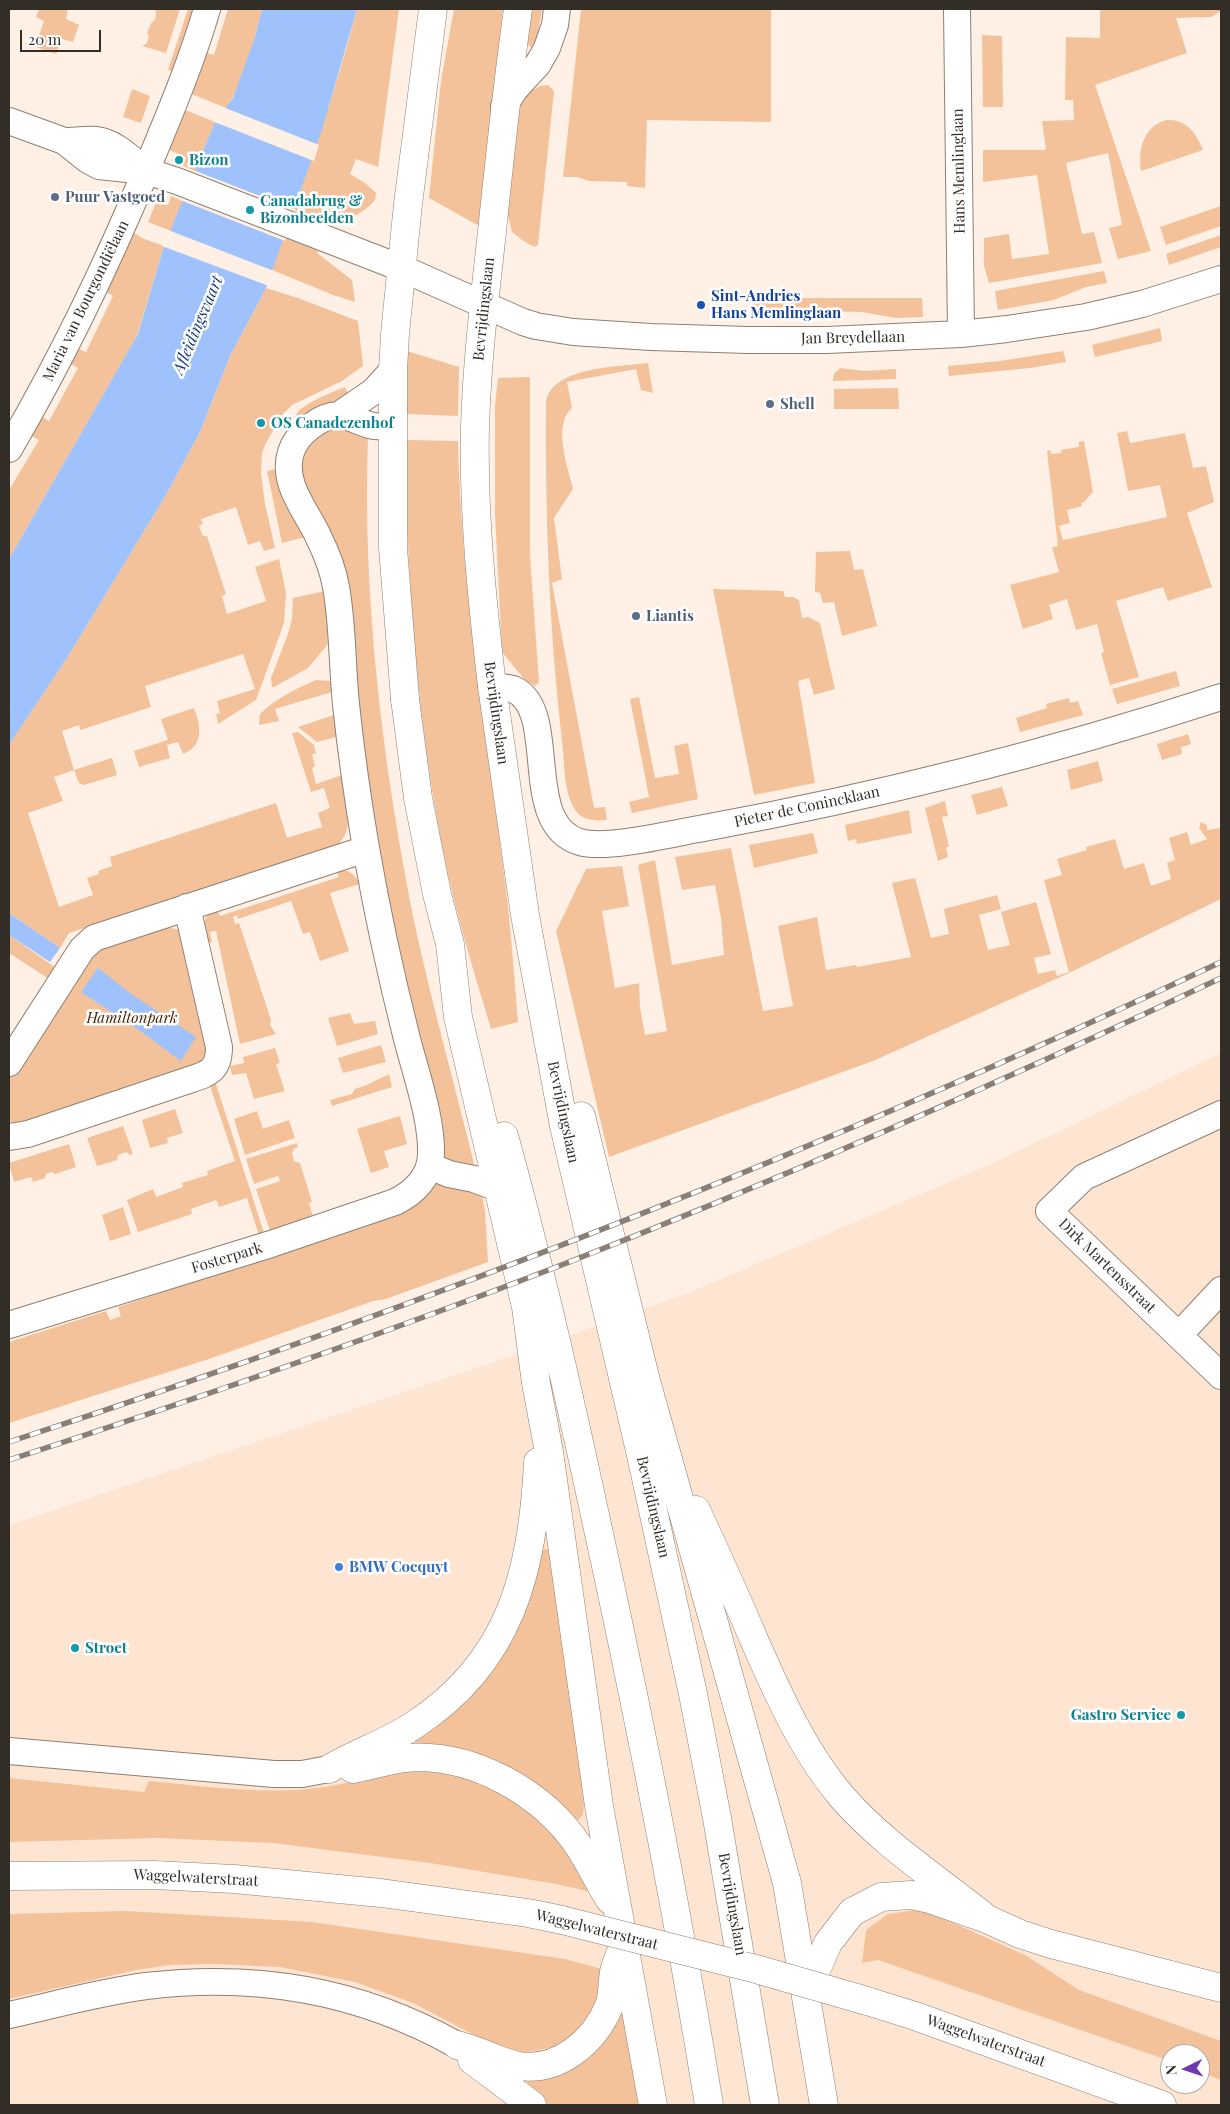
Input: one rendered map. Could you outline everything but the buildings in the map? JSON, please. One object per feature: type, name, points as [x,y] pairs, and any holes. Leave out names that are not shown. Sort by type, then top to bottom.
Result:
[{"type":"main road","points":[[432,9],[401,268],[393,370],[394,557],[405,699],[420,808],[437,894],[450,944],[458,1017],[568,1388],[636,1703],[683,1946],[708,2105]]},
{"type":"main road","name":"Bevrijdingslaan","points":[[518,9],[504,106],[478,359],[475,454],[478,550],[492,686],[525,915],[564,1126],[641,1455],[693,1694],[720,1836],[765,2105]]},
{"type":"main road","points":[[525,915],[578,1100],[646,1381],[788,1883],[806,1993],[828,2101]]},
{"type":"main road","points":[[509,1192],[536,1383],[549,1452],[599,1806],[653,2105]]},
{"type":"main road","points":[[329,1769],[351,1756],[379,1745],[413,1726],[448,1701],[479,1668],[503,1630],[519,1589],[532,1535],[536,1502],[538,1453],[536,1383]]},
{"type":"main road","points":[[667,1455],[681,1477],[782,1702],[811,1755],[842,1796],[875,1832],[914,1865],[955,1893],[987,1920]]},
{"type":"main road","points":[[329,1769],[354,1769],[406,1758],[438,1759],[471,1765],[503,1780],[533,1799],[561,1824],[580,1848],[599,1883],[620,1914]]},
{"type":"main road","name":"Waggelwaterstraat","points":[[9,1876],[154,1875],[306,1884],[518,1911],[562,1920],[756,1969],[867,2001],[915,2016],[1162,2105]]},
{"type":"main road","points":[[806,1993],[828,1942],[852,1912],[881,1897],[911,1895],[930,1899],[1051,1944],[1221,1988]]},
{"type":"main road","points":[[457,2045],[521,2067],[560,2060],[590,2038],[600,2024],[609,2005],[613,1990],[614,1972],[624,1944]]},
{"type":"main road","points":[[457,2045],[483,2070],[532,2105]]},
{"type":"street","name":"Maria van Bourgondiëlaan","points":[[9,449],[63,352],[127,219],[173,105],[207,9]]},
{"type":"street","name":"Bevrijdingslaan","points":[[504,106],[515,89],[538,64],[547,48],[557,9]]},
{"type":"street","name":"Hans Memlinglaan","points":[[956,9],[961,334]]},
{"type":"street","name":"Jan Breydellaan","points":[[9,121],[64,141],[88,160],[99,166],[146,171],[177,181],[401,268],[536,326],[557,331],[709,339],[818,340],[961,334],[1086,317],[1142,304],[1221,279]]},
{"type":"street","points":[[393,370],[374,392],[339,415],[319,421],[298,439],[291,452],[288,467],[290,481],[325,550],[336,588],[347,713],[366,849],[398,1004],[429,1127],[430,1166],[509,1192]]},
{"type":"street","points":[[339,415],[374,426],[392,427]]},
{"type":"street","name":"Pieter de Conincklaan","points":[[492,686],[512,689],[522,696],[530,707],[537,732],[546,798],[550,813],[555,822],[563,832],[581,842],[605,844],[652,838],[868,795],[1028,754],[1221,697]]},
{"type":"street","points":[[9,1063],[89,942],[102,934],[366,849]]},
{"type":"street","points":[[9,1137],[28,1134],[205,1075],[214,1068],[217,1062],[219,1047],[187,907]]},
{"type":"street","name":"Dirk Martensstraat","points":[[1221,1114],[1084,1177],[1049,1211],[1221,1376]]},
{"type":"street","name":"Fosterpark","points":[[9,1325],[271,1244],[395,1202],[404,1198],[415,1189],[426,1175],[430,1166]]},
{"type":"street","points":[[1179,1335],[1221,1290]]},
{"type":"street","points":[[9,1752],[274,1774],[302,1774],[329,1769]]},
{"type":"street","points":[[9,2015],[144,1987],[195,1982],[250,1982],[292,1986],[336,1995],[379,2008],[427,2028],[457,2045]]},
{"type":"shaded area","points":[[1221,1053],[1221,2105],[9,2105],[9,1525],[509,1357],[691,1292],[989,1165]]},
{"type":"green space","points":[[39,9],[68,9],[66,19],[79,25],[73,42],[62,39],[56,54],[35,47],[44,21],[36,17]]},
{"type":"green space","points":[[155,9],[180,9],[166,53],[142,46],[147,43],[149,36],[147,33],[151,23],[155,20]]},
{"type":"green space","points":[[188,9],[194,9],[174,72],[168,70]]},
{"type":"green space","points":[[228,9],[262,9],[243,74],[226,108],[189,93],[204,52],[214,55]]},
{"type":"green space","points":[[357,9],[399,9],[378,167],[356,159],[350,174],[365,183],[376,193],[375,200],[365,210],[354,216],[329,223],[317,253],[352,280],[355,302],[272,270],[328,108]]},
{"type":"green space","points":[[454,9],[503,9],[479,226],[429,198],[441,81]]},
{"type":"green space","points":[[531,9],[542,9],[537,40],[531,47],[527,44]]},
{"type":"green space","points":[[581,9],[771,9],[771,122],[647,120],[645,188],[627,186],[627,182],[589,181],[577,177],[563,177]]},
{"type":"green space","points":[[1100,9],[1221,9],[1221,11],[1211,17],[1176,18],[1187,53],[1095,85],[1151,251],[1118,259],[1109,228],[1122,225],[1108,153],[1066,163],[1082,234],[1094,232],[1102,263],[989,283],[984,266],[984,238],[1009,234],[1012,259],[1049,254],[1037,175],[983,182],[983,150],[1046,150],[1042,121],[1074,120],[1073,100],[1065,100],[1066,37],[1100,38]]},
{"type":"green space","points":[[982,35],[1002,36],[1003,107],[983,107]]},
{"type":"green space","points":[[548,85],[554,91],[538,245],[534,247],[512,232],[507,212],[519,107],[530,92],[540,86]]},
{"type":"green space","points":[[132,89],[150,96],[141,123],[123,117]]},
{"type":"green space","points":[[183,109],[215,122],[195,171],[183,166],[186,157],[169,150]]},
{"type":"green space","points":[[1166,120],[1180,122],[1190,128],[1203,150],[1141,171],[1140,155],[1144,140],[1152,128]]},
{"type":"green space","points":[[171,196],[183,201],[171,231],[148,222],[155,205],[158,202],[168,205]]},
{"type":"green space","points":[[1221,206],[1221,226],[1166,245],[1160,227]]},
{"type":"green space","points":[[133,232],[142,238],[164,246],[137,336],[9,559],[9,490],[39,440],[30,435],[41,416],[49,421],[78,368],[69,363],[77,348],[86,352],[113,296],[105,291]]},
{"type":"green space","points":[[1221,235],[1221,247],[1169,265],[1166,254]]},
{"type":"green space","points":[[1104,271],[1107,283],[1086,287],[1054,300],[998,310],[995,291]]},
{"type":"green space","points":[[266,288],[358,321],[363,366],[342,381],[292,405],[281,416],[262,453],[261,473],[265,504],[275,548],[264,551],[260,541],[248,545],[236,507],[201,519],[203,524],[199,526],[203,536],[207,536],[226,594],[222,596],[227,614],[266,601],[255,567],[279,559],[286,593],[284,623],[256,700],[218,724],[216,714],[220,713],[217,701],[255,689],[243,654],[145,686],[151,707],[80,730],[79,725],[62,731],[74,770],[54,777],[63,801],[28,813],[59,907],[93,895],[87,878],[99,874],[98,871],[112,866],[110,857],[276,803],[287,838],[322,827],[318,813],[330,808],[324,788],[311,792],[292,733],[298,732],[314,745],[316,754],[312,754],[315,766],[312,768],[316,784],[342,775],[348,826],[340,843],[331,849],[69,933],[60,948],[9,913],[9,745],[67,658],[166,495],[200,432],[230,356]]},
{"type":"green space","points":[[754,298],[922,298],[923,317],[896,318],[862,312],[753,310]]},
{"type":"green space","points":[[1160,328],[1162,341],[1095,357],[1092,345]]},
{"type":"green space","points":[[407,351],[459,367],[458,416],[405,414]]},
{"type":"green space","points":[[1063,351],[1066,362],[1030,368],[949,376],[948,366],[1000,361]]},
{"type":"green space","points":[[648,363],[653,393],[641,390],[636,369],[567,382],[572,408],[566,415],[562,435],[565,458],[573,489],[554,518],[562,579],[552,583],[594,808],[605,807],[607,820],[586,819],[576,811],[572,804],[565,778],[554,657],[549,571],[546,401],[551,389],[561,381],[574,375],[589,370]]},
{"type":"green space","points":[[840,368],[865,371],[896,369],[896,379],[833,381],[834,374]]},
{"type":"green space","points":[[530,377],[530,556],[539,682],[535,686],[525,680],[502,652],[495,514],[495,406],[498,378]]},
{"type":"green space","points":[[345,387],[349,395],[301,419],[296,415],[310,403]]},
{"type":"green space","points":[[898,388],[899,409],[834,409],[834,389]]},
{"type":"green space","points":[[335,429],[346,429],[368,437],[368,560],[377,683],[384,745],[415,926],[476,1172],[445,1159],[443,1135],[403,970],[303,479],[303,460],[310,445],[325,433]]},
{"type":"green space","points":[[1127,431],[1130,443],[1185,433],[1193,468],[1206,466],[1214,502],[1187,513],[1212,587],[1168,601],[1163,587],[1116,601],[1139,677],[1110,685],[1101,653],[1104,652],[1097,624],[1076,630],[1067,599],[1049,605],[1053,619],[1023,629],[1010,585],[1059,572],[1052,547],[1058,546],[1047,451],[1050,450],[1051,454],[1061,453],[1061,450],[1079,447],[1079,442],[1084,441],[1093,492],[1081,503],[1082,506],[1067,510],[1070,523],[1059,526],[1063,540],[1167,517],[1160,485],[1128,491],[1117,433]]},
{"type":"green space","points":[[405,440],[458,441],[460,496],[469,607],[507,899],[518,1022],[491,1029],[467,948],[446,865],[428,760],[415,654],[411,600]]},
{"type":"green space","points":[[276,469],[305,537],[282,543],[267,471]]},
{"type":"green space","points":[[850,551],[854,570],[863,569],[877,626],[842,636],[834,602],[823,603],[820,593],[815,592],[816,552]]},
{"type":"green space","points":[[713,589],[783,591],[785,597],[793,597],[799,600],[802,618],[808,617],[820,623],[835,689],[814,695],[809,678],[798,681],[815,783],[754,795]]},
{"type":"green space","points":[[325,591],[328,644],[308,668],[272,687],[271,678],[292,619],[293,598]]},
{"type":"green space","points":[[1176,671],[1180,686],[1117,704],[1112,689]]},
{"type":"green space","points":[[316,680],[331,681],[332,692],[275,709],[279,721],[259,725],[260,714],[272,703]]},
{"type":"green space","points":[[639,697],[655,778],[679,774],[674,746],[688,743],[698,799],[632,813],[629,802],[649,797],[630,699]]},
{"type":"green space","points":[[1069,698],[1070,703],[1078,701],[1083,715],[1020,732],[1016,718],[1047,708],[1046,704]]},
{"type":"green space","points":[[194,708],[199,728],[198,741],[195,746],[183,754],[178,742],[167,745],[170,758],[139,767],[134,751],[168,740],[161,719]]},
{"type":"green space","points":[[334,715],[336,737],[317,742],[298,727]]},
{"type":"green space","points":[[1188,734],[1191,744],[1181,747],[1182,754],[1162,760],[1157,744]]},
{"type":"green space","points":[[112,758],[117,775],[84,785],[79,783],[74,770]]},
{"type":"green space","points":[[1098,761],[1103,781],[1071,790],[1067,770]]},
{"type":"green space","points":[[1002,787],[1008,806],[977,815],[971,795]]},
{"type":"green space","points":[[945,801],[948,816],[942,817],[949,847],[946,847],[948,857],[938,861],[925,808]]},
{"type":"green space","points":[[909,810],[912,833],[857,844],[856,839],[848,841],[845,825]]},
{"type":"green space","points":[[1201,822],[1207,825],[1207,830],[1220,828],[1221,899],[1069,973],[873,1061],[609,1157],[556,931],[586,869],[622,866],[629,906],[602,911],[615,988],[639,983],[640,1008],[645,1035],[667,1031],[638,865],[655,860],[672,965],[724,955],[721,918],[715,885],[682,890],[675,857],[731,848],[763,1011],[793,1006],[778,926],[817,917],[826,970],[856,965],[857,967],[911,957],[892,883],[915,878],[931,938],[949,934],[944,909],[997,895],[1001,909],[979,915],[988,950],[1010,945],[1001,912],[1036,902],[1051,954],[1034,958],[1038,974],[1055,970],[1057,976],[1069,972],[1044,880],[1062,875],[1057,859],[1087,850],[1086,847],[1115,839],[1124,869],[1144,863],[1151,886],[1171,879],[1167,863],[1175,860],[1169,838],[1187,832],[1191,845],[1207,839],[1199,828]]},
{"type":"green space","points":[[813,833],[818,853],[754,868],[749,845]]},
{"type":"green space","points":[[336,869],[351,873],[360,884],[330,893],[349,951],[320,961],[310,932],[303,934],[291,901],[238,919],[237,915],[233,917],[235,924],[239,923],[271,1020],[270,1025],[276,1034],[240,1044],[216,931],[210,932],[212,943],[202,938],[203,924],[206,917],[217,908],[220,916],[339,877]]},
{"type":"green space","name":"Hamiltonpark","points":[[167,927],[180,930],[209,1044],[206,1061],[16,1125],[9,1121],[9,1078],[91,953]]},
{"type":"green space","points":[[9,935],[59,970],[52,981],[9,953]]},
{"type":"green space","points":[[350,1013],[354,1024],[375,1021],[378,1034],[337,1046],[328,1018]]},
{"type":"green space","points":[[381,1045],[386,1062],[343,1073],[338,1058]]},
{"type":"green space","points":[[275,1048],[280,1063],[276,1064],[285,1091],[254,1099],[246,1073],[232,1075],[230,1066],[244,1063],[243,1057]]},
{"type":"green space","points":[[389,1074],[392,1087],[332,1106],[330,1100],[352,1094],[355,1089]]},
{"type":"green space","points":[[215,1081],[264,1233],[259,1235],[247,1198],[219,1207],[216,1200],[191,1209],[192,1214],[138,1232],[127,1200],[153,1189],[156,1197],[183,1187],[182,1183],[208,1175],[207,1171],[235,1161],[209,1083]]},
{"type":"green space","points":[[175,1109],[183,1133],[167,1138],[168,1143],[150,1148],[142,1120]]},
{"type":"green space","points":[[257,1111],[263,1129],[289,1120],[295,1138],[245,1155],[234,1119]]},
{"type":"green space","points":[[400,1116],[407,1144],[384,1151],[389,1167],[371,1173],[357,1129]]},
{"type":"green space","points":[[123,1126],[133,1154],[130,1155],[126,1152],[118,1155],[117,1160],[97,1166],[87,1138]]},
{"type":"green space","points":[[297,1143],[298,1147],[292,1153],[294,1161],[300,1163],[312,1202],[309,1203],[313,1217],[270,1231],[256,1189],[280,1181],[278,1176],[254,1184],[246,1159]]},
{"type":"green space","points":[[69,1144],[76,1167],[55,1174],[52,1172],[46,1174],[45,1178],[33,1182],[31,1177],[14,1182],[9,1163]]},
{"type":"green space","points":[[438,1183],[481,1190],[485,1211],[488,1262],[209,1359],[9,1423],[9,1342],[106,1311],[110,1320],[121,1316],[118,1307],[236,1268]]},
{"type":"green space","points":[[123,1207],[131,1234],[110,1241],[102,1215]]},
{"type":"green space","points":[[549,1549],[553,1553],[584,1804],[583,1815],[578,1820],[569,1819],[416,1746],[415,1741],[539,1552]]},
{"type":"green space","points":[[394,1769],[464,1772],[537,1815],[567,1848],[591,1892],[556,1884],[430,1863],[273,1843],[158,1838],[9,1842],[9,1778],[144,1792],[149,1781],[274,1791],[336,1785]]},
{"type":"green space","points":[[922,1909],[1025,1955],[1079,1990],[1221,2041],[1221,2080],[1210,2076],[1210,2044],[1160,2044],[1160,2058],[878,1960],[862,1963],[866,1930],[888,1914]]},
{"type":"green space","points":[[126,1911],[312,1922],[565,1959],[602,1969],[595,2008],[572,2039],[555,2047],[518,2054],[499,2048],[413,2003],[355,1982],[280,1967],[214,1964],[170,1965],[136,1970],[9,1999],[9,1914]]},
{"type":"green space","points":[[621,2013],[624,2016],[640,2105],[549,2105],[529,2086],[527,2081],[530,2076]]},
{"type":"water","name":"Afleidingsvaart","points":[[262,9],[357,9],[322,130],[266,288],[230,356],[200,432],[166,495],[67,658],[9,745],[9,559],[138,334],[164,246],[215,122],[233,98],[255,37]]},
{"type":"water","points":[[9,913],[60,948],[50,962],[9,935]]},
{"type":"water","points":[[98,968],[130,993],[196,1037],[181,1061],[81,992]]},
{"type":"pier","points":[[223,107],[319,145],[314,161],[212,121]]},
{"type":"pier","points":[[193,170],[296,210],[285,241],[180,200]]},
{"type":"pier","points":[[168,230],[274,271],[269,286],[162,246]]},
{"type":"railway","points":[[9,1442],[318,1336],[471,1280],[623,1221],[774,1160],[924,1096],[1221,962]]},
{"type":"railway","points":[[9,1460],[217,1391],[354,1342],[491,1292],[643,1233],[893,1128],[1221,978]]},
{"type":"place","name":"Bizon","points":[[179,160]]},
{"type":"place","name":"Puur Vastgoed","points":[[55,197]]},
{"type":"place","name":"Canadabrug & Bizonbeelden","points":[[250,210]]},
{"type":"place","name":"Sint-Andries Hans Memlinglaan","points":[[701,305]]},
{"type":"place","name":"Shell","points":[[770,404]]},
{"type":"place","name":"OS Canadezenhof","points":[[261,423]]},
{"type":"place","name":"Liantis","points":[[636,616]]},
{"type":"place","name":"BMW Cocquyt","points":[[339,1567]]},
{"type":"place","name":"Stroet","points":[[75,1648]]},
{"type":"place","name":"Gastro Service","points":[[1181,1715]]}]
